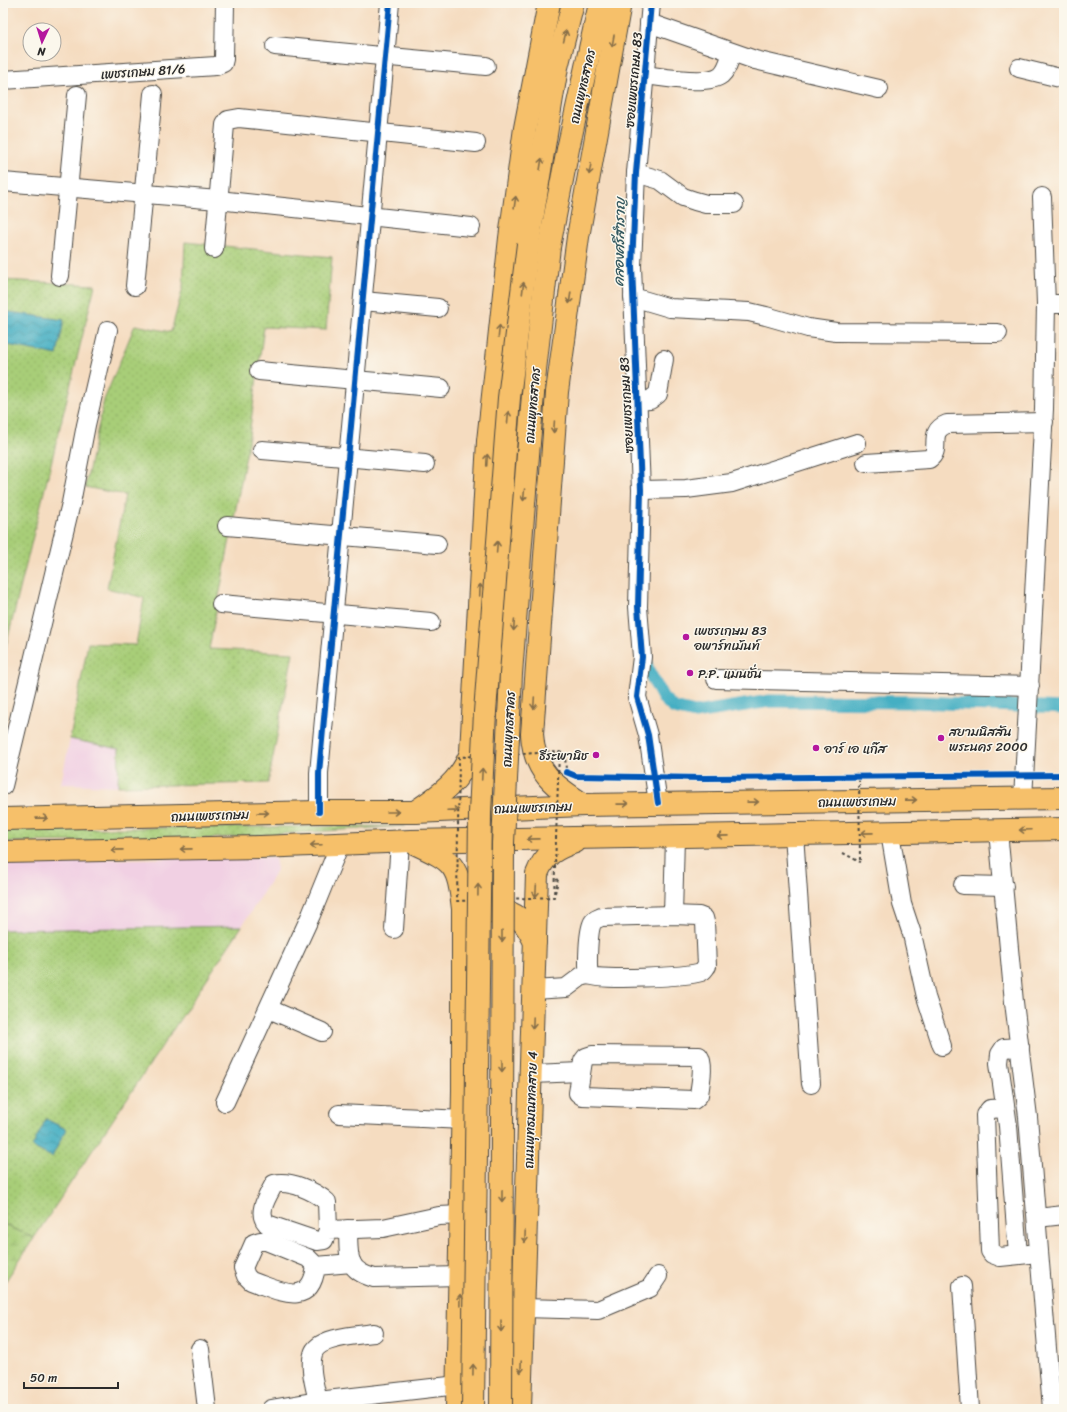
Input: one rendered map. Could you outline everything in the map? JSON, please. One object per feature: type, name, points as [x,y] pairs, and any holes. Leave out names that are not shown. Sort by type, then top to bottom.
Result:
[{"type":"main road","points":[[414,812],[437,798],[449,787],[467,764],[470,752],[488,441],[510,238],[525,128],[550,3]]},
{"type":"main road","name":"ถนนพุทธสาคร","points":[[473,1409],[480,813],[486,704],[508,414],[538,246],[557,67],[573,3]]},
{"type":"main road","name":"ถนนพุทธสาคร","points":[[504,813],[510,674],[535,370],[538,246],[568,149],[600,3]]},
{"type":"main road","points":[[584,805],[552,782],[539,766],[533,750],[532,734],[557,392],[578,237],[620,3]]},
{"type":"main road","points":[[477,643],[482,666],[486,674],[493,680],[506,683],[515,683],[523,678],[532,665],[537,650]]},
{"type":"main road","name":"ถนนเพชรเกษม","points":[[3,819],[319,812],[414,812],[658,803],[1064,798]]},
{"type":"main road","name":"ถนนพุทธมณฑลสาย 4","points":[[501,1409],[504,813]]},
{"type":"main road","points":[[3,852],[340,844],[405,841],[1064,829]]},
{"type":"main road","name":"ถนนพุทธมณฑลสาย 4","points":[[520,1409],[532,1074],[537,874],[541,864],[550,853],[562,846],[586,838]]},
{"type":"main road","points":[[405,841],[447,859],[457,875],[462,902],[464,938],[463,1120],[457,1409]]},
{"type":"main road","points":[[464,938],[468,928],[476,918],[486,912],[496,910],[507,912],[520,919],[535,942]]},
{"type":"street","name":"เพชรเกษม 81/6","points":[[3,80],[216,66],[223,63],[224,59],[224,3]]},
{"type":"street","points":[[319,812],[319,773],[335,613],[390,3]]},
{"type":"street","name":"ซอยเพชรเกษม 83","points":[[651,3],[632,230],[636,401],[641,490],[638,607],[642,657],[638,697],[648,735],[658,803]]},
{"type":"street","points":[[649,23],[732,53],[783,68],[879,89]]},
{"type":"street","points":[[275,46],[385,55],[486,66]]},
{"type":"street","points":[[645,75],[688,80],[712,79],[724,72],[732,53]]},
{"type":"street","points":[[1018,68],[1064,79]]},
{"type":"street","points":[[135,286],[153,94]]},
{"type":"street","points":[[60,276],[77,95]]},
{"type":"street","points":[[214,249],[225,125],[228,120],[238,118],[476,143]]},
{"type":"street","points":[[636,173],[660,180],[683,197],[695,201],[706,204],[734,204]]},
{"type":"street","points":[[3,182],[218,200],[471,227]]},
{"type":"street","points":[[1023,799],[1044,422],[1046,304],[1042,198]]},
{"type":"street","points":[[633,297],[670,308],[749,312],[808,328],[836,332],[998,333]]},
{"type":"street","points":[[363,302],[438,308]]},
{"type":"street","points":[[1046,304],[1064,304]]},
{"type":"street","points":[[3,786],[68,518],[86,425],[108,330]]},
{"type":"street","points":[[636,401],[650,400],[658,394],[664,358]]},
{"type":"street","points":[[259,371],[441,388]]},
{"type":"street","points":[[866,463],[929,460],[933,457],[935,452],[937,430],[947,424],[1044,422]]},
{"type":"street","points":[[641,490],[686,490],[732,482],[857,443]]},
{"type":"street","points":[[262,450],[425,464]]},
{"type":"street","points":[[227,526],[437,544]]},
{"type":"street","points":[[221,604],[431,622]]},
{"type":"street","points":[[716,679],[1030,692]]},
{"type":"street","points":[[998,831],[1028,1117],[1040,1253],[1057,1385],[1052,1409]]},
{"type":"street","points":[[890,833],[902,904],[912,934],[926,997],[942,1046]]},
{"type":"street","points":[[794,834],[811,1084]]},
{"type":"street","points":[[673,915],[675,837]]},
{"type":"street","points":[[394,929],[405,841]]},
{"type":"street","points":[[225,1102],[311,915],[340,844]]},
{"type":"street","points":[[963,885],[1004,886]]},
{"type":"street","points":[[534,990],[566,988],[582,976],[589,974],[597,977],[634,978],[688,975],[704,970],[707,966],[704,918],[699,916],[673,915],[601,917],[595,919],[592,923],[591,931],[589,974]]},
{"type":"street","points":[[268,1009],[322,1032]]},
{"type":"street","points":[[1018,1255],[1008,1126],[999,1063],[1000,1054],[1004,1048],[1020,1047]]},
{"type":"street","points":[[592,1055],[695,1055],[701,1059],[699,1095],[694,1100],[582,1096],[578,1093],[581,1072],[583,1061],[586,1057],[592,1055]]},
{"type":"street","points":[[532,1074],[581,1072]]},
{"type":"street","points":[[1005,1108],[990,1109],[985,1116],[990,1251],[992,1254],[1000,1257],[1040,1253]]},
{"type":"street","points":[[339,1114],[463,1120]]},
{"type":"street","points":[[328,1230],[383,1228],[439,1216],[461,1215]]},
{"type":"street","points":[[1037,1218],[1064,1215]]},
{"type":"street","points":[[348,1229],[349,1256],[354,1269],[362,1275],[374,1278],[460,1276]]},
{"type":"street","points":[[316,1266],[352,1263]]},
{"type":"street","points":[[523,1308],[598,1310],[650,1288],[658,1276]]},
{"type":"street","points":[[962,1286],[970,1409]]},
{"type":"street","points":[[318,1401],[312,1366],[313,1354],[316,1346],[326,1341],[374,1333]]},
{"type":"street","points":[[200,1349],[207,1409]]},
{"type":"street","points":[[271,1409],[318,1401],[458,1385]]},
{"type":"path","points":[[559,752],[565,754],[568,773]]},
{"type":"path","points":[[843,777],[858,772],[860,862],[843,853]]},
{"type":"path","points":[[836,777],[867,777]]},
{"type":"path","points":[[554,897],[558,881]]},
{"type":"shaded area","points":[[70,739],[119,749],[118,786],[61,784]]},
{"type":"shaded area","points":[[275,857],[277,870],[242,926],[3,930],[3,861]]},
{"type":"green space","points":[[185,242],[332,257],[326,330],[264,327],[247,450],[209,649],[293,653],[268,783],[118,786],[119,749],[70,739],[88,643],[136,645],[144,598],[107,588],[125,495],[85,487],[104,400],[135,325],[171,332],[183,287]]},
{"type":"green space","points":[[3,280],[95,285],[3,658]]},
{"type":"green space","points":[[405,826],[184,840],[3,842],[3,829]]},
{"type":"green space","points":[[242,926],[34,1238],[3,1224],[3,930]]},
{"type":"green space","points":[[3,1224],[34,1238],[3,1285]]},
{"type":"water","points":[[3,311],[64,320],[57,355],[3,344]]},
{"type":"water","points":[[46,1119],[66,1129],[52,1157],[32,1147]]},
{"type":"waterway","points":[[644,656],[648,670],[663,698],[674,708],[695,713],[770,701],[918,702],[1064,708]]},
{"type":"cycle path","points":[[319,812],[319,773],[390,3]]},
{"type":"cycle path","points":[[651,3],[636,173],[632,266],[641,490],[638,607],[642,657],[637,697],[648,735],[658,803]]},
{"type":"cycle path","points":[[566,772],[576,776],[705,778],[1064,775]]},
{"type":"place","name":"เพชรเกษม 83 อพาร์ทเม้นท์","points":[[686,637]]},
{"type":"place","name":"P.P. แมนชั่น","points":[[690,673]]},
{"type":"place","name":"สยามนิสสัน พระนคร 2000","points":[[941,738]]},
{"type":"place","name":"อาร์ เอ แก๊ส","points":[[816,748]]},
{"type":"place","name":"ธีระพานิช","points":[[596,755]]},
{"type":"water label","name":"คลองศรีสำราญ","points":[[619,242]]}]
